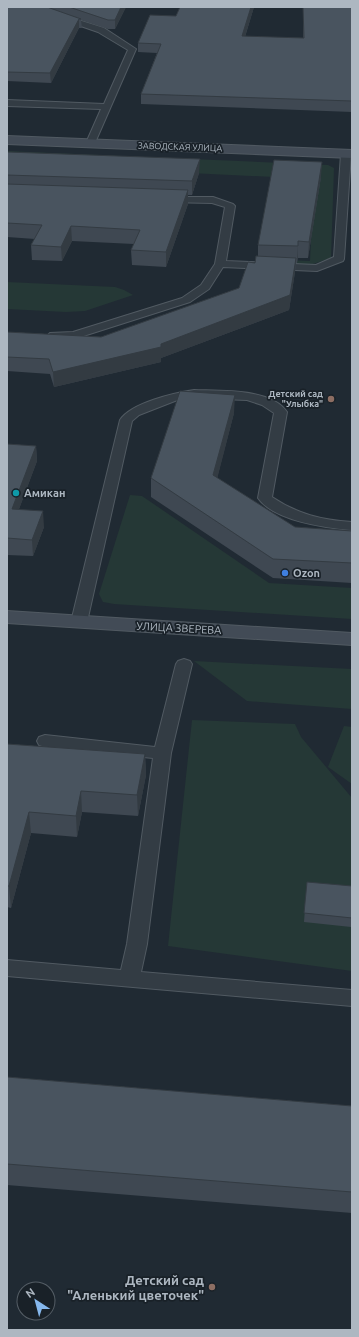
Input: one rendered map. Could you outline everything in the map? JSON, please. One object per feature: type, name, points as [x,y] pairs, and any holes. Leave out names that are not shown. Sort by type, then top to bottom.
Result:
[{"type":"street","name":"ЗАВОДСКАЯ УЛИЦА","points":[[7,140],[349,154]]},
{"type":"street","name":"УЛИЦА ЗВЕРЕВА","points":[[7,617],[352,638]]},
{"type":"lane","points":[[30,7],[101,30],[132,49],[91,143]]},
{"type":"lane","points":[[7,103],[107,107]]},
{"type":"lane","points":[[220,264],[318,268],[339,259],[349,154]]},
{"type":"lane","points":[[44,334],[74,336],[186,300],[205,288],[220,264],[230,206],[213,200],[157,198]]},
{"type":"lane","points":[[79,622],[126,420],[135,412],[178,396],[194,394],[248,396],[266,402],[281,412],[265,498],[279,509],[311,521],[352,526]]},
{"type":"lane","points":[[129,979],[137,944],[162,753],[184,664]]},
{"type":"lane","points":[[45,741],[162,753]]},
{"type":"lane","points":[[7,968],[352,998]]},
{"type":"green space","points":[[7,151],[328,165],[334,168],[331,258],[310,265],[262,263],[262,259],[310,261],[314,179],[7,164]]},
{"type":"green space","points":[[7,282],[115,287],[133,295],[85,311],[66,312],[7,309]]},
{"type":"green space","points":[[130,495],[142,496],[269,583],[352,588],[352,619],[114,604],[103,602],[99,594]]},
{"type":"green space","points":[[194,661],[352,669],[352,709],[247,701]]},
{"type":"green space","points":[[192,720],[295,724],[301,737],[352,798],[352,971],[168,946]]},
{"type":"green space","points":[[344,726],[352,727],[352,784],[328,767]]},
{"type":"building","points":[[7,7],[47,7],[81,19],[79,19],[50,73],[7,72]]},
{"type":"building","points":[[69,7],[121,7],[115,20],[108,20]]},
{"type":"building","points":[[180,7],[251,7],[242,36],[304,38],[303,7],[352,7],[352,101],[141,94],[161,44],[138,43],[150,15],[176,16]]},
{"type":"building","points":[[7,152],[200,159],[192,181],[7,175]]},
{"type":"building","points":[[274,160],[322,162],[309,242],[298,241],[298,246],[258,245]]},
{"type":"building","points":[[7,184],[188,190],[166,252],[131,250],[140,230],[71,226],[61,247],[31,245],[42,225],[7,223]]},
{"type":"building","points":[[256,256],[296,258],[290,295],[161,344],[161,347],[53,372],[49,359],[7,357],[7,332],[101,337],[239,288],[248,262],[255,263]]},
{"type":"building","points":[[180,391],[235,395],[213,475],[295,527],[352,531],[352,563],[273,559],[151,478]]},
{"type":"building","points":[[7,444],[36,446],[12,509],[43,511],[32,540],[7,538]]},
{"type":"building","points":[[7,744],[145,754],[137,795],[81,791],[76,816],[29,812],[9,886],[7,886]]},
{"type":"building","points":[[307,882],[352,886],[352,918],[304,913]]},
{"type":"building","points":[[7,1077],[352,1106],[352,1192],[7,1164]]},
{"type":"place","name":"Детский сад \"Улыбка\"","points":[[331,399]]},
{"type":"place","name":"Амикан","points":[[16,493]]},
{"type":"place","name":"Ozon","points":[[285,573]]},
{"type":"place","name":"Детский сад \"Аленький цветочек\"","points":[[212,1287]]}]
